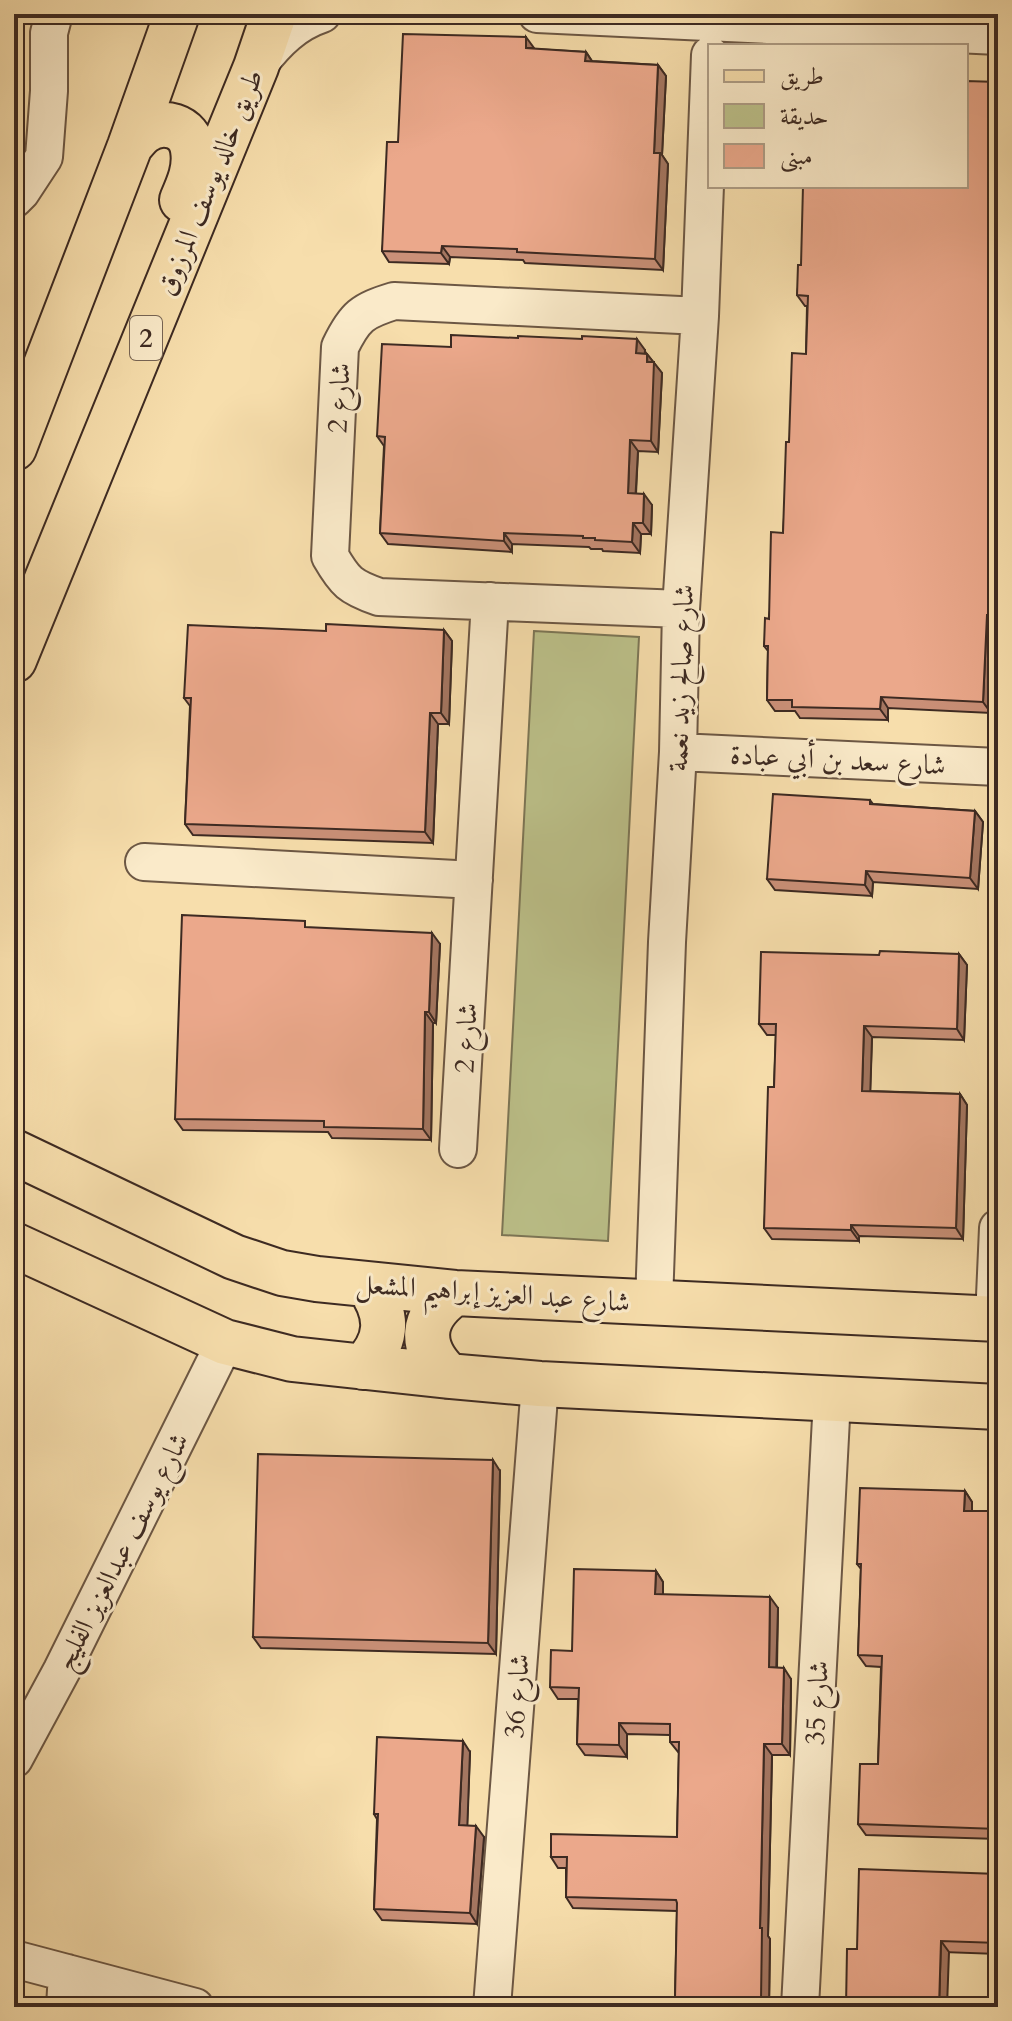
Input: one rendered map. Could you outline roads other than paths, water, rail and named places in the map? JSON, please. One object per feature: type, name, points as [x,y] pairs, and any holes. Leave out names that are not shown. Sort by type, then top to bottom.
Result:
[{"type":"main road","points":[[14,448],[130,146],[177,14]]},
{"type":"main road","name":"طريق خالد يوسف المرزوق","points":[[14,660],[256,67],[274,14]]},
{"type":"main road","points":[[69,526],[107,388],[194,166],[192,144],[184,132],[172,125],[144,131],[130,146]]},
{"type":"main road","name":"شارع عبد العزيز إبراهيم المشعل","points":[[21,1161],[234,1257],[282,1273],[317,1279],[455,1293],[996,1319]]},
{"type":"main road","points":[[14,1245],[225,1342],[292,1359],[540,1384],[998,1407]]},
{"type":"main road","points":[[363,1367],[374,1356],[381,1342],[383,1327],[382,1311],[368,1285]]},
{"type":"main road","points":[[449,1376],[436,1365],[429,1350],[427,1333],[431,1316],[441,1302],[455,1293]]},
{"type":"street","points":[[14,199],[44,157],[49,33],[54,14]]},
{"type":"street","points":[[256,67],[279,39],[308,19],[322,14]]},
{"type":"street","points":[[537,14],[711,41],[862,22],[998,36]]},
{"type":"street","name":"شارع صالح زيد نعمة","points":[[654,1302],[667,942],[678,752],[681,609],[700,316],[708,116]]},
{"type":"street","name":"شارع 2","points":[[681,609],[379,597],[358,590],[343,578],[330,556],[340,347],[351,324],[369,309],[394,301],[700,316]]},
{"type":"street","name":"شارع 2","points":[[458,1149],[490,601]]},
{"type":"street","name":"شارع سعد بن أبي عبادة","points":[[678,752],[998,767]]},
{"type":"street","points":[[144,862],[474,880]]},
{"type":"street","points":[[996,1319],[998,1228]]},
{"type":"street","name":"شارع يوسف عبدالعزيز الفليج","points":[[14,1759],[62,1670],[225,1342]]},
{"type":"street","name":"شارع 36","points":[[492,2007],[540,1384]]},
{"type":"street","name":"شارع 35","points":[[800,2007],[832,1399]]},
{"type":"street","points":[[14,1959],[66,1990],[195,2007]]}]
